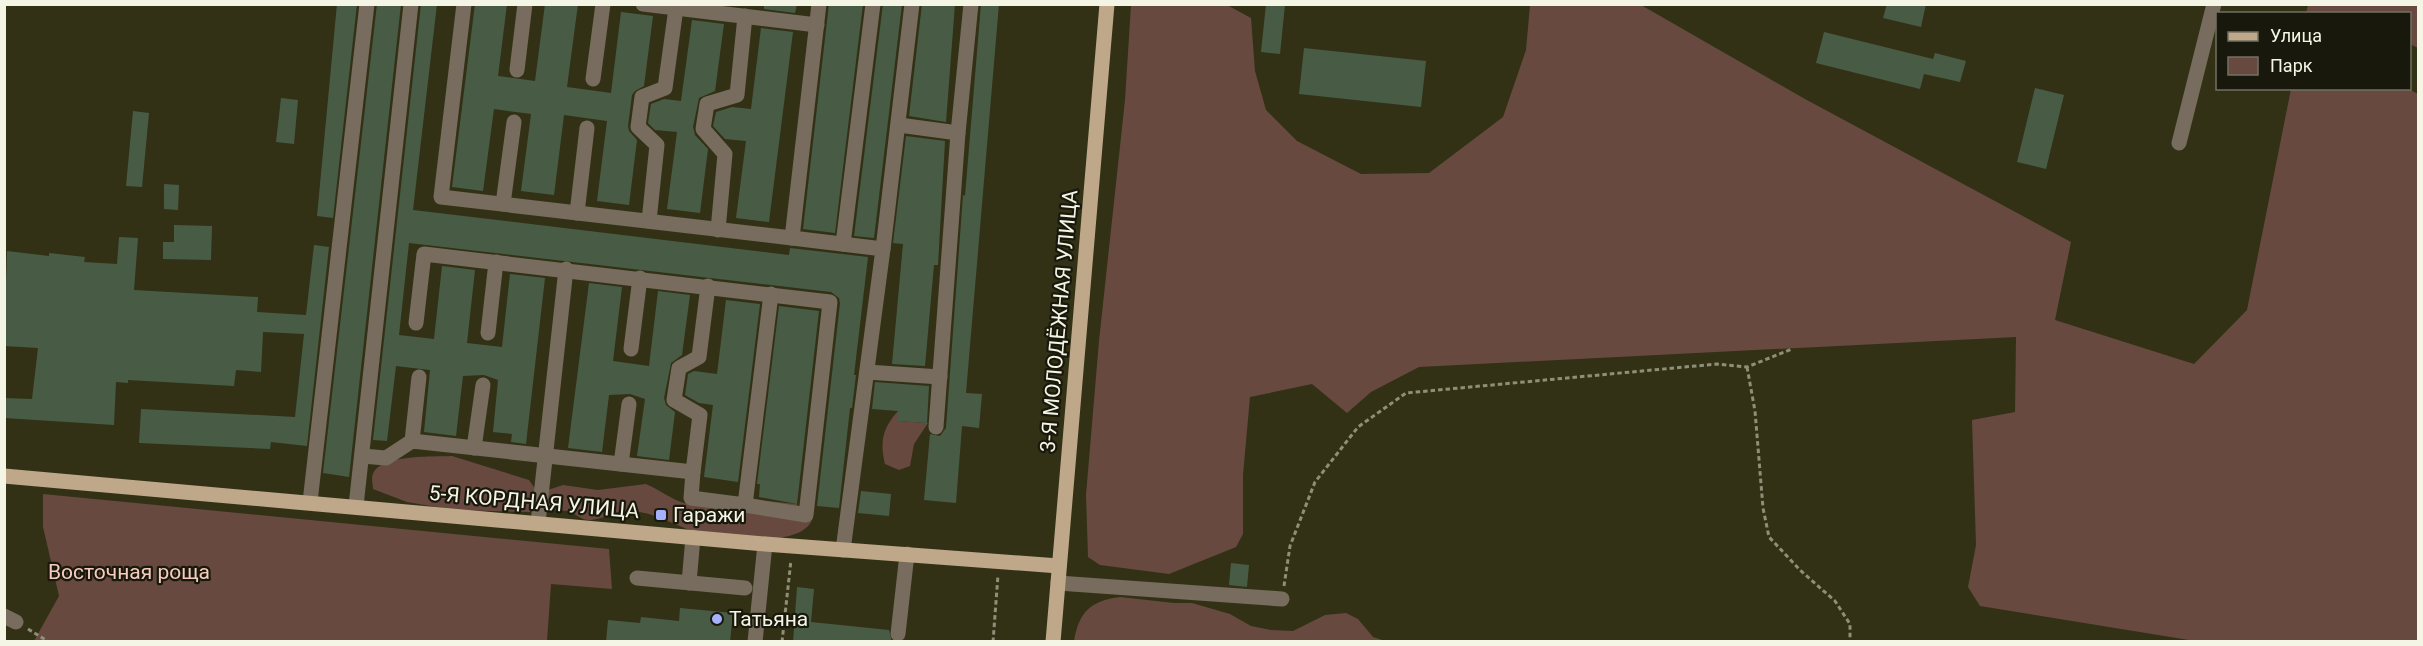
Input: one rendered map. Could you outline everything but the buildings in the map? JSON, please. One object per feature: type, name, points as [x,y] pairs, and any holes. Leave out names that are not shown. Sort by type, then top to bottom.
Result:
[{"type":"main road","name":"3-Я МОЛОДЁЖНАЯ УЛИЦА","points":[[1053,642],[1107,4]]},
{"type":"main road","name":"5-Я КОРДНАЯ УЛИЦА","points":[[4,476],[765,544],[1059,566]]},
{"type":"lane","points":[[310,502],[367,4]]},
{"type":"lane","points":[[356,506],[411,4]]},
{"type":"lane","points":[[464,4],[441,197],[883,249]]},
{"type":"lane","points":[[518,70],[525,4]]},
{"type":"lane","points":[[594,79],[603,4]]},
{"type":"lane","points":[[643,4],[817,25]]},
{"type":"lane","points":[[792,238],[819,4]]},
{"type":"lane","points":[[843,244],[873,4]]},
{"type":"lane","points":[[843,550],[899,125],[912,4]]},
{"type":"lane","points":[[936,428],[958,133],[971,4]]},
{"type":"lane","points":[[2179,143],[2214,4]]},
{"type":"lane","points":[[649,221],[657,145],[638,127],[642,97],[665,87],[676,8]]},
{"type":"lane","points":[[718,230],[726,154],[703,129],[707,104],[737,95],[745,16]]},
{"type":"lane","points":[[503,204],[514,122]]},
{"type":"lane","points":[[899,125],[958,133]]},
{"type":"lane","points":[[577,213],[587,128]]},
{"type":"lane","points":[[416,324],[424,254],[566,269],[708,286],[830,302],[806,515],[691,498],[700,415],[674,400],[679,368],[699,357],[708,286]]},
{"type":"lane","points":[[488,333],[496,262]]},
{"type":"lane","points":[[538,523],[566,269]]},
{"type":"lane","points":[[631,349],[640,278]]},
{"type":"lane","points":[[746,505],[771,294]]},
{"type":"lane","points":[[867,372],[940,377]]},
{"type":"lane","points":[[412,441],[419,377]]},
{"type":"lane","points":[[474,448],[483,385]]},
{"type":"lane","points":[[621,464],[629,404]]},
{"type":"lane","points":[[362,456],[386,458],[412,441],[693,472]]},
{"type":"lane","points":[[689,583],[693,537]]},
{"type":"lane","points":[[755,642],[765,544]]},
{"type":"lane","points":[[898,634],[907,555]]},
{"type":"lane","points":[[637,578],[745,588]]},
{"type":"lane","points":[[1058,583],[1282,599]]},
{"type":"path","points":[[1282,599],[1290,546],[1315,482],[1358,427],[1406,393],[1717,364],[1747,367],[1792,348]]},
{"type":"path","points":[[1747,367],[1755,411],[1763,508],[1769,537],[1800,570],[1835,601],[1850,624],[1850,642]]},
{"type":"path","points":[[782,642],[793,546]]},
{"type":"path","points":[[993,642],[999,561]]},
{"type":"path","points":[[10,619],[49,642]]},
{"type":"green space","points":[[1131,5],[1227,5],[1251,18],[1255,71],[1266,110],[1297,141],[1361,174],[1429,173],[1503,117],[1526,50],[1530,5],[1641,5],[1805,99],[2071,242],[2055,320],[2194,364],[2247,310],[2291,90],[2411,90],[2418,94],[2418,641],[2195,641],[1980,606],[1968,587],[1976,545],[1972,420],[2015,412],[2016,337],[1419,367],[1371,392],[1347,413],[1312,384],[1250,397],[1243,475],[1243,534],[1236,547],[1169,574],[1100,565],[1088,557],[1086,495],[1099,341],[1125,100]]},
{"type":"green space","points":[[2308,5],[2418,5],[2418,48],[2411,44],[2411,12],[2306,12]]},
{"type":"green space","points":[[898,411],[898,421],[928,423],[914,444],[910,466],[899,470],[885,464],[883,449],[886,430]]},
{"type":"green space","points":[[452,456],[529,480],[536,490],[530,512],[454,510],[407,502],[373,489],[373,474],[386,463],[408,458]]},
{"type":"green space","points":[[646,484],[676,500],[693,505],[711,507],[757,504],[758,500],[796,504],[813,516],[808,526],[798,533],[785,537],[752,540],[710,536],[642,512],[623,512],[587,520],[571,512],[545,507],[548,490],[563,485],[598,490]]},
{"type":"green space","name":"Восточная роща","points":[[43,494],[609,549],[612,589],[551,584],[547,641],[34,641],[59,596],[43,527]]},
{"type":"green space","points":[[1120,597],[1192,603],[1230,614],[1251,626],[1271,630],[1293,631],[1325,615],[1346,613],[1358,619],[1373,637],[1385,641],[1074,641],[1079,622],[1088,610],[1101,601]]},
{"type":"place","name":"Гаражи","points":[[661,515]]},
{"type":"place","name":"Татьяна","points":[[717,619]]}]
